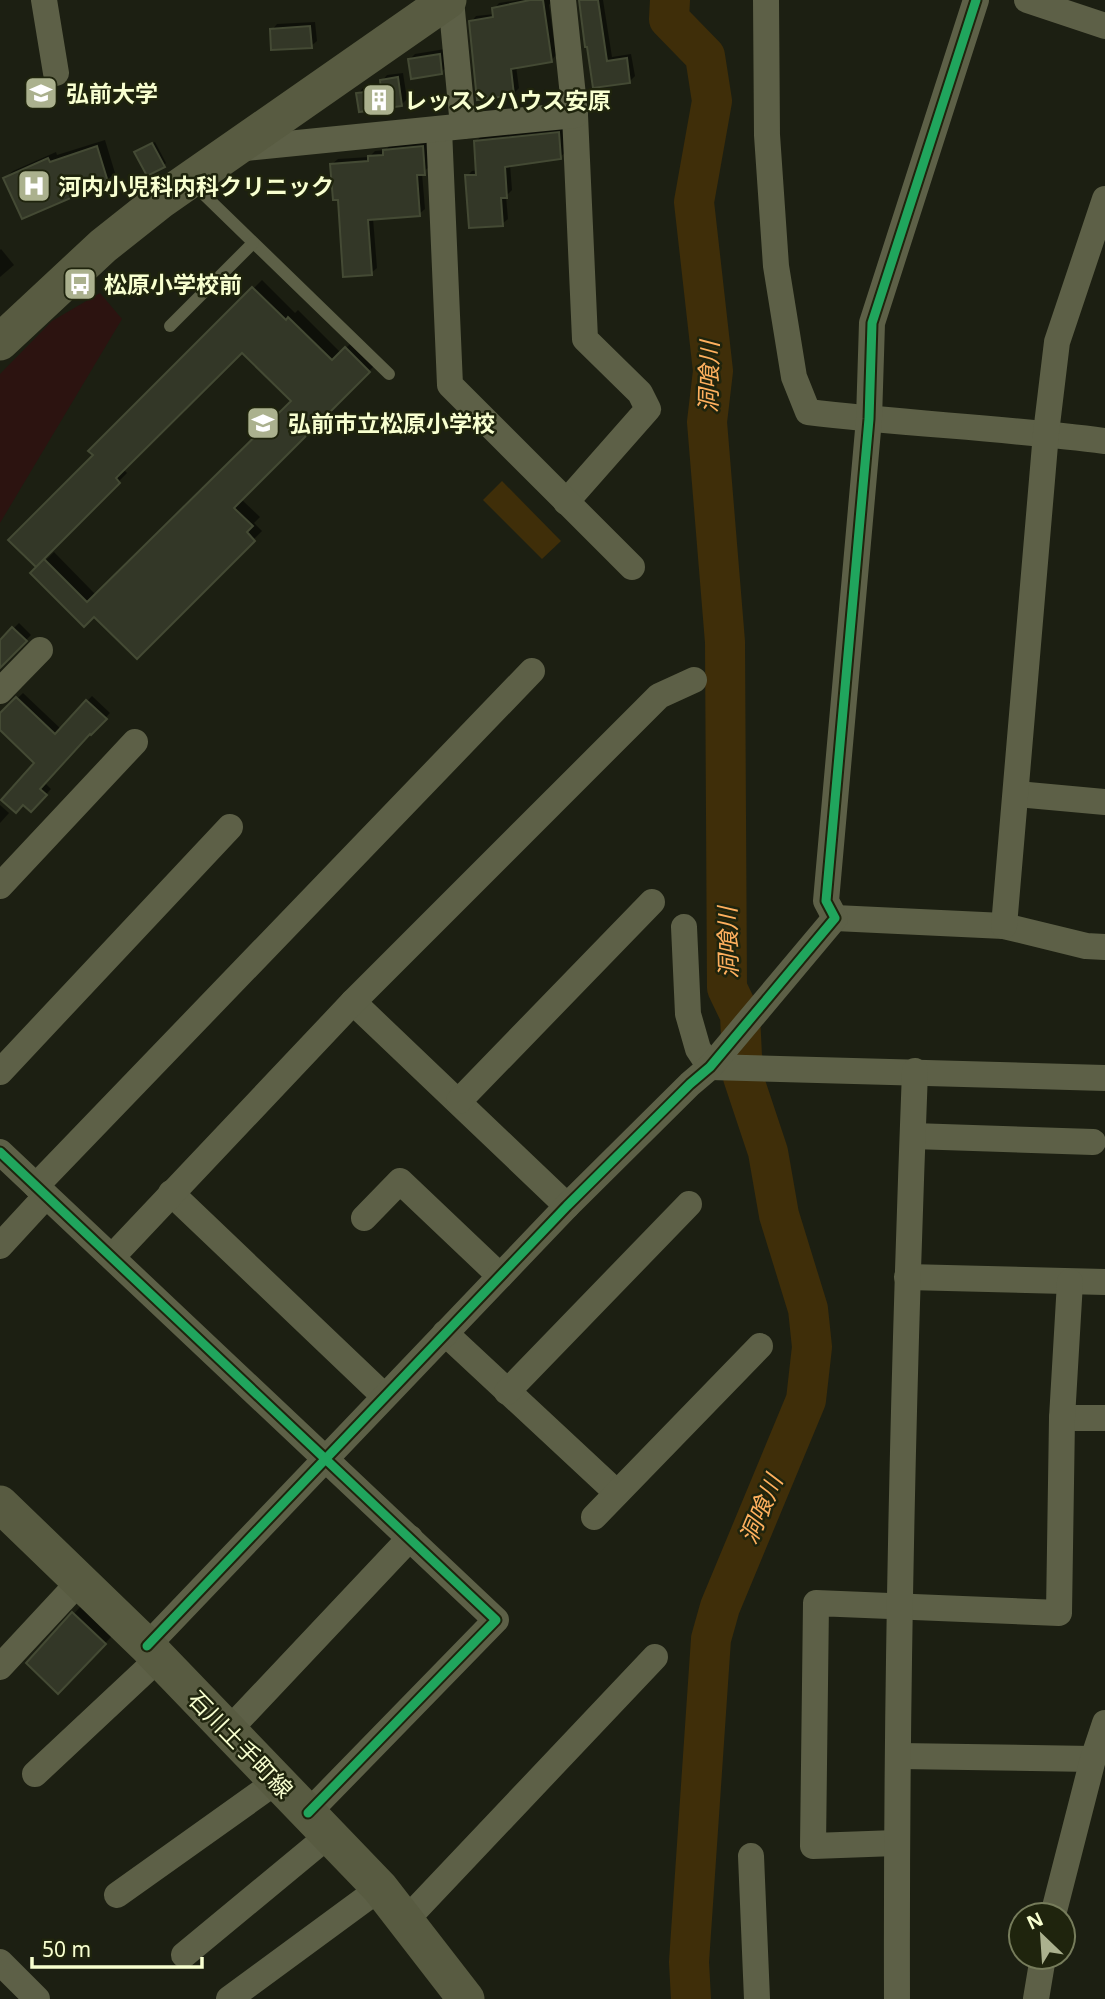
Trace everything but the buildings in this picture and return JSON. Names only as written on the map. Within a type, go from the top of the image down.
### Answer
[{"type":"main road","points":[[0,342],[103,246],[189,180],[449,0]]},
{"type":"main road","name":"石川土手町線","points":[[0,1504],[153,1652],[380,1888],[467,1999]]},
{"type":"street","points":[[44,0],[57,73]]},
{"type":"street","points":[[449,0],[450,385],[632,568]]},
{"type":"street","points":[[563,0],[575,115],[585,340],[640,393],[648,409],[566,502]]},
{"type":"street","points":[[766,0],[767,135],[775,253],[794,377],[808,412],[1046,433],[1105,441]]},
{"type":"street","points":[[835,918],[826,901],[869,419],[872,323],[976,0]]},
{"type":"street","points":[[1027,0],[1105,26]]},
{"type":"street","points":[[233,149],[575,115]]},
{"type":"street","points":[[1004,926],[1046,433],[1057,342],[1105,199]]},
{"type":"street","points":[[0,691],[40,650]]},
{"type":"street","points":[[0,1246],[41,1191],[532,671]]},
{"type":"street","points":[[112,1257],[353,1002],[659,696],[694,680]]},
{"type":"street","points":[[0,886],[135,743]]},
{"type":"street","points":[[1017,794],[1105,802]]},
{"type":"street","points":[[0,1072],[230,827]]},
{"type":"street","points":[[460,1101],[652,902]]},
{"type":"street","points":[[835,918],[1004,926],[1086,946],[1105,947]]},
{"type":"street","points":[[35,1774],[153,1652],[384,1396],[567,1206],[710,1067],[835,918]]},
{"type":"street","points":[[684,928],[688,1014],[698,1049],[710,1067]]},
{"type":"street","points":[[353,1002],[460,1101],[567,1206]]},
{"type":"street","points":[[710,1067],[1105,1078]]},
{"type":"street","points":[[897,1999],[896,1843],[900,1606],[907,1276],[915,1071]]},
{"type":"street","points":[[913,1136],[1093,1142]]},
{"type":"street","points":[[0,1152],[496,1620],[318,1824],[184,1955]]},
{"type":"street","points":[[364,1218],[400,1181],[500,1276]]},
{"type":"street","points":[[171,1193],[384,1396]]},
{"type":"street","points":[[507,1392],[690,1204]]},
{"type":"street","points":[[907,1276],[1105,1282]]},
{"type":"street","points":[[896,1843],[813,1846],[816,1603],[1059,1613],[1062,1418],[1070,1282]]},
{"type":"street","points":[[445,1333],[617,1493]]},
{"type":"street","points":[[594,1517],[760,1346]]},
{"type":"street","points":[[1062,1418],[1105,1418]]},
{"type":"street","points":[[228,1731],[410,1538]]},
{"type":"street","points":[[0,1667],[80,1581]]},
{"type":"street","points":[[406,1920],[655,1657]]},
{"type":"street","points":[[1057,1901],[1093,1759],[1105,1723]]},
{"type":"street","points":[[899,1756],[1093,1759]]},
{"type":"street","points":[[117,1895],[277,1781]]},
{"type":"street","points":[[751,1856],[757,1999]]},
{"type":"street","points":[[229,1999],[380,1888]]},
{"type":"street","points":[[0,1962],[37,1999]]},
{"type":"street","points":[[1036,1999],[1041,1971]]},
{"type":"lane","points":[[189,180],[389,374]]},
{"type":"lane","points":[[170,326],[253,243]]},
{"type":"shaded area","points":[[100,293],[122,319],[0,523],[0,374],[52,321]]},
{"type":"shaded area","points":[[502,481],[561,541],[542,559],[483,500]]},
{"type":"waterway","name":"洞喰川","points":[[670,0],[669,19],[705,56],[712,101],[694,202],[713,371],[707,422],[725,642],[727,988],[740,1015],[743,1077],[768,1152],[779,1215],[808,1309],[812,1347],[806,1400],[720,1607],[711,1639],[689,1962],[691,1999]]},
{"type":"cycle path","points":[[147,1646],[567,1206],[710,1067],[835,918],[826,901],[869,419],[872,323],[976,0]]},
{"type":"cycle path","points":[[0,1152],[496,1620],[308,1813]]},
{"type":"place","name":"弘前大学","points":[[41,93]]},
{"type":"place","name":"レッスンハウス安原","points":[[379,100]]},
{"type":"place","name":"河内小児科内科クリニック","points":[[34,186]]},
{"type":"place","name":"松原小学校前","points":[[80,284]]},
{"type":"place","name":"弘前市立松原小学校","points":[[263,423]]}]
